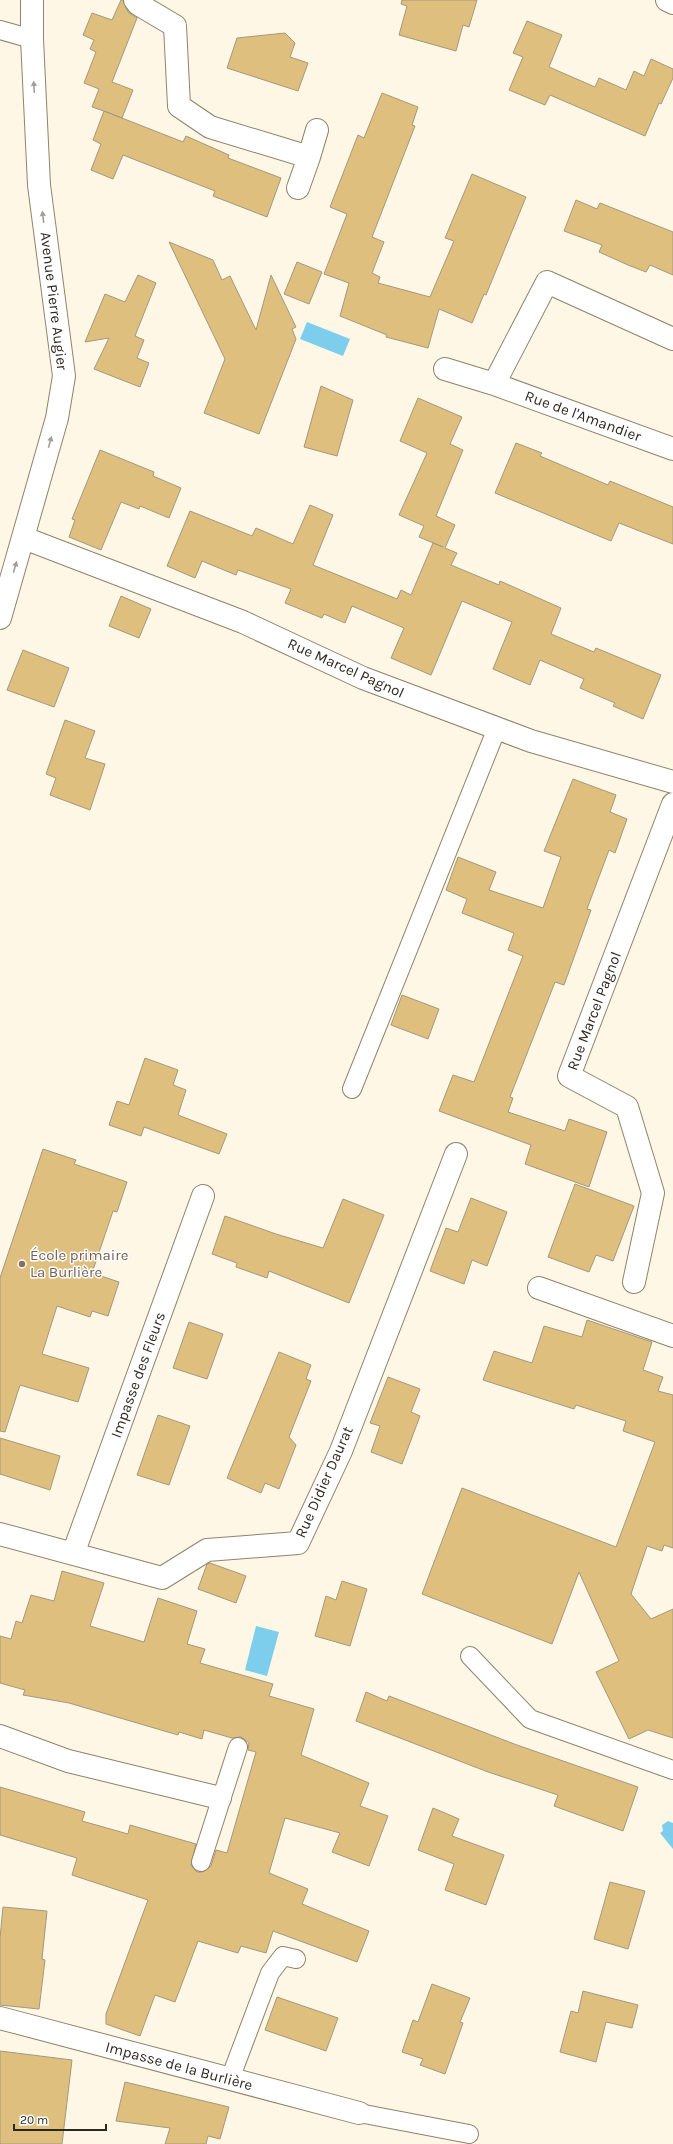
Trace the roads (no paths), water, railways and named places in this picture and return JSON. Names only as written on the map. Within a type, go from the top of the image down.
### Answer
[{"type":"street","name":"Avenue Pierre Augier","points":[[2,603],[24,538],[57,418],[64,376],[39,185],[32,39],[32,0]]},
{"type":"street","points":[[135,0],[138,4],[176,26],[179,106],[210,127],[309,157]]},
{"type":"street","points":[[667,0],[673,3]]},
{"type":"street","points":[[298,188],[317,130]]},
{"type":"street","points":[[494,384],[547,282],[673,339]]},
{"type":"street","name":"Rue de l'Amandier","points":[[445,369],[494,384],[672,446]]},
{"type":"street","name":"Rue Marcel Pagnol","points":[[24,538],[243,622],[363,678],[531,741],[673,782]]},
{"type":"street","name":"Rue Marcel Pagnol","points":[[634,1282],[653,1193],[627,1107],[568,1076],[673,804]]},
{"type":"street","name":"Rue Didier Daurat","points":[[0,1534],[162,1578],[207,1550],[298,1543],[341,1451],[456,1154]]},
{"type":"street","name":"Impasse des Fleurs","points":[[73,1554],[202,1196]]},
{"type":"street","points":[[539,1288],[673,1336]]},
{"type":"street","points":[[0,1736],[68,1760],[220,1798]]},
{"type":"street","name":"Impasse de la Burlière","points":[[0,2018],[359,2113]]},
{"type":"lane","points":[[0,30],[32,39]]},
{"type":"lane","points":[[352,1089],[497,728]]},
{"type":"lane","points":[[470,1656],[530,1719],[673,1770]]},
{"type":"lane","points":[[202,1862],[220,1798],[238,1747]]},
{"type":"lane","points":[[230,2079],[270,1972],[283,1956],[296,1959]]},
{"type":"lane","points":[[359,2113],[470,2134]]},
{"type":"water","points":[[307,322],[350,339],[343,356],[300,339]]},
{"type":"water","points":[[256,1626],[279,1632],[267,1676],[245,1670]]},
{"type":"water","points":[[668,1821],[673,1823],[673,1849],[660,1833],[663,1831],[662,1825]]},
{"type":"place","name":"École primaire La Burlière","points":[[22,1264]]}]
